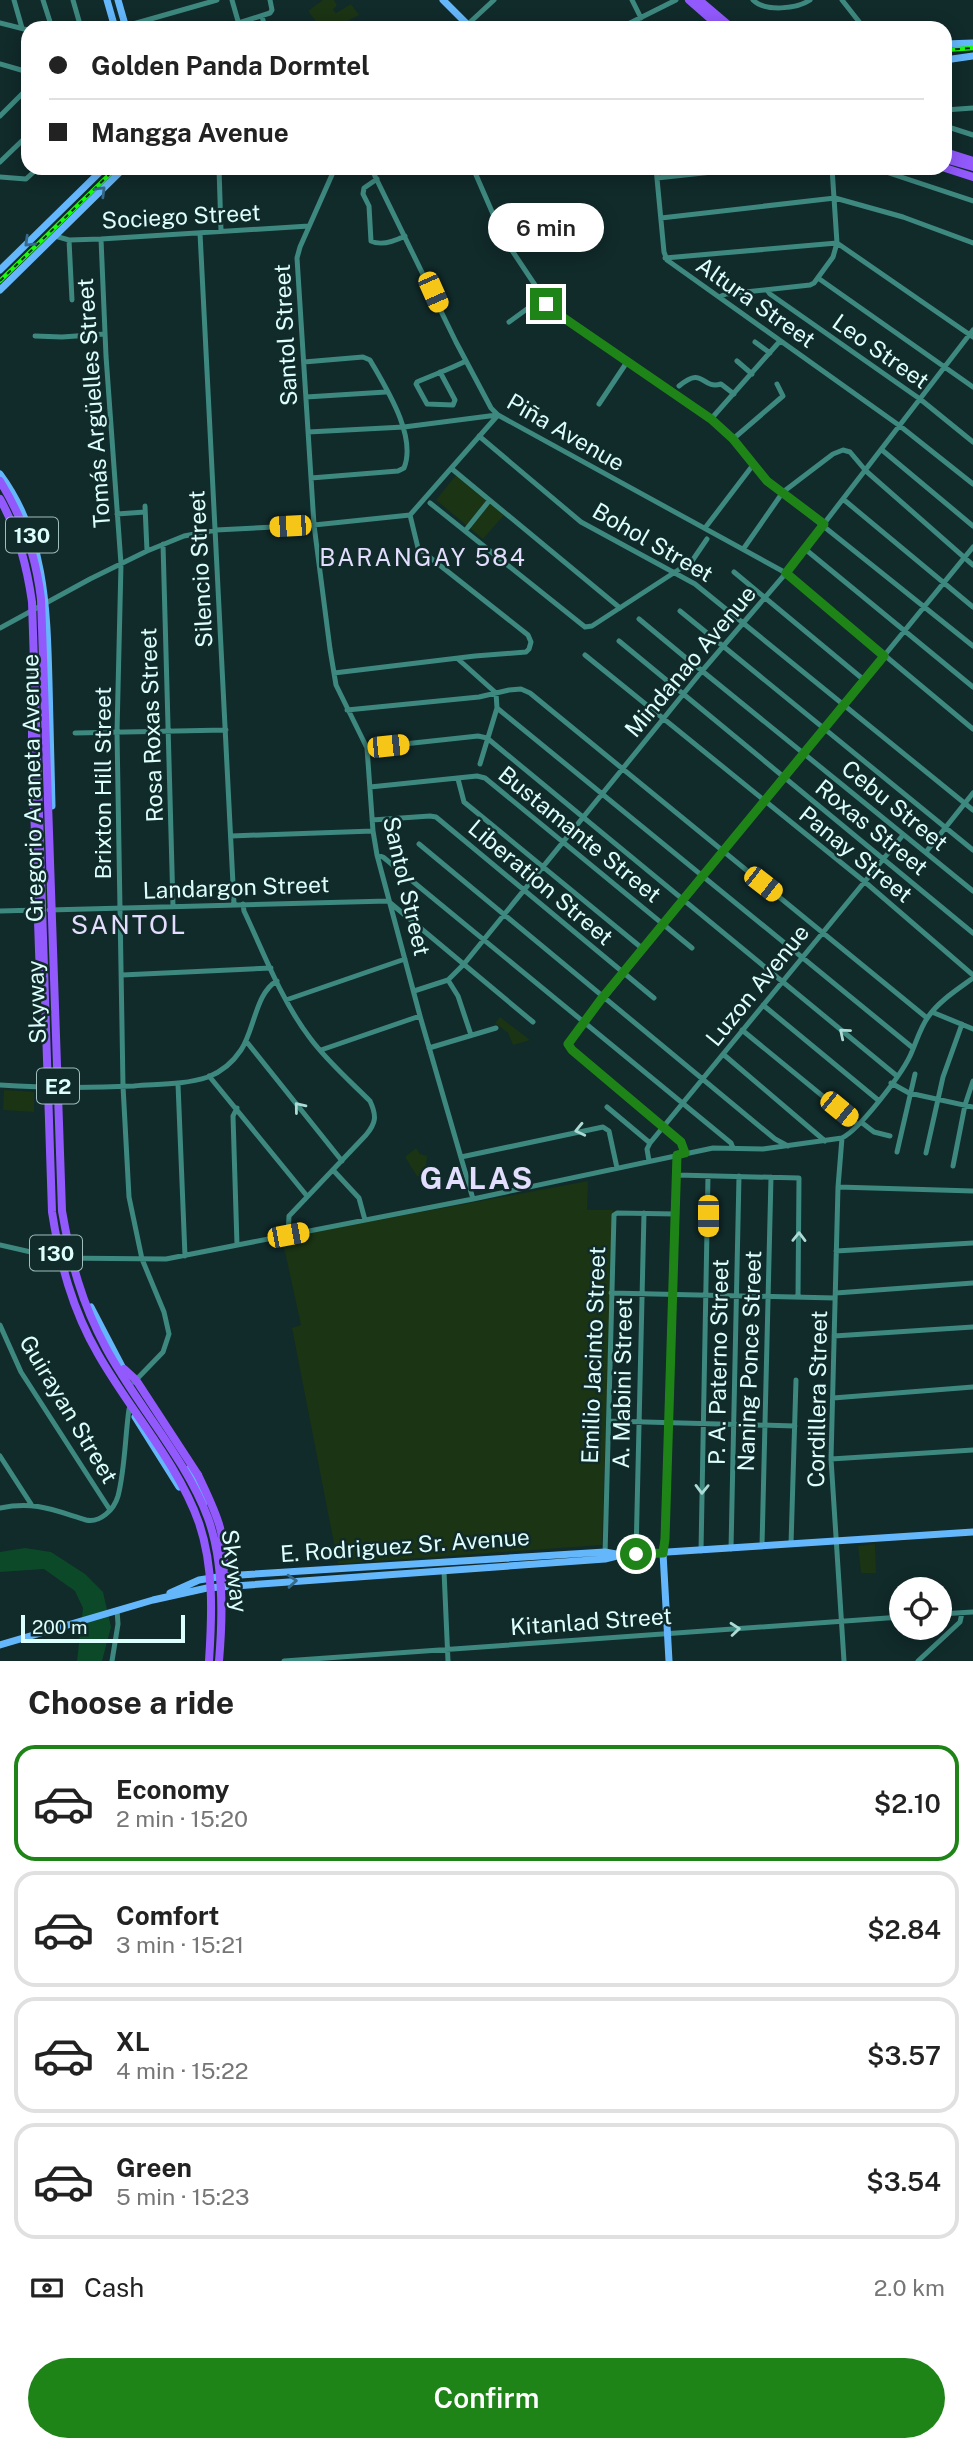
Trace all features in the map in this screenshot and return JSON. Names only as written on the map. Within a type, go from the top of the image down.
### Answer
[{"type":"highway","points":[[689,0],[713,21]]},
{"type":"highway","points":[[699,0],[724,21]]},
{"type":"highway","points":[[952,154],[973,162]]},
{"type":"highway","points":[[952,161],[973,167]]},
{"type":"highway","points":[[952,169],[973,176]]},
{"type":"highway","name":"Skyway","points":[[0,481],[14,504],[30,543],[38,571],[41,599],[62,1211],[70,1260],[89,1314],[107,1349],[203,1507],[217,1555],[222,1622],[221,1661]]},
{"type":"highway","name":"Skyway","points":[[0,499],[20,547],[33,602],[52,1212],[59,1259],[80,1320],[98,1354],[179,1482],[198,1522],[208,1558],[212,1622],[207,1661]]},
{"type":"highway","points":[[33,686],[37,951],[48,1059]]},
{"type":"highway","points":[[35,860],[37,821]]},
{"type":"highway","points":[[124,1370],[198,1475],[217,1515],[226,1553],[220,1595]]},
{"type":"main road","points":[[107,0],[114,21]]},
{"type":"main road","points":[[118,0],[124,21]]},
{"type":"main road","points":[[443,0],[464,21]]},
{"type":"main road","points":[[952,44],[973,43]]},
{"type":"main road","points":[[952,59],[973,56]]},
{"type":"main road","points":[[2,266],[97,175]]},
{"type":"main road","points":[[0,290],[117,175]]},
{"type":"main road","name":"Gregorio Araneta Avenue","points":[[0,474],[18,502],[34,541],[42,570],[46,603],[64,1212],[72,1258],[93,1312],[124,1370]]},
{"type":"main road","name":"Gregorio Araneta Avenue","points":[[0,507],[26,575],[29,612],[50,1213],[57,1258],[79,1321],[96,1356],[187,1503],[201,1539],[209,1622],[207,1661]]},
{"type":"main road","points":[[136,1384],[201,1493],[215,1531],[224,1576],[225,1623],[221,1661]]},
{"type":"main road","name":"E. Rodriguez Sr. Avenue","points":[[0,1646],[78,1622],[115,1614],[206,1578],[731,1549],[973,1532]]},
{"type":"main road","points":[[663,1553],[669,1661]]},
{"type":"main road","name":"E. Rodriguez Sr. Avenue","points":[[153,1600],[224,1586],[444,1571],[605,1556]]},
{"type":"street","points":[[14,0],[22,21]]},
{"type":"street","points":[[43,0],[50,21]]},
{"type":"street","points":[[73,0],[79,21]]},
{"type":"street","points":[[146,21],[217,0]]},
{"type":"street","points":[[232,0],[238,21]]},
{"type":"street","points":[[251,21],[272,11],[270,0]]},
{"type":"street","points":[[474,21],[494,0]]},
{"type":"street","points":[[632,0],[641,18]]},
{"type":"street","points":[[634,21],[676,0]]},
{"type":"street","points":[[752,0],[763,7],[801,6],[810,0]]},
{"type":"street","points":[[796,0],[801,6]]},
{"type":"street","points":[[842,0],[858,21]]},
{"type":"street","points":[[262,16],[263,21]]},
{"type":"street","points":[[0,23],[21,28]]},
{"type":"street","points":[[0,64],[21,70]]},
{"type":"street","points":[[0,117],[21,95]]},
{"type":"street","points":[[952,110],[973,108]]},
{"type":"street","points":[[952,128],[973,135]]},
{"type":"street","points":[[0,162],[21,142]]},
{"type":"street","points":[[0,177],[26,179],[30,175]]},
{"type":"street","points":[[219,175],[221,231]]},
{"type":"street","name":"Santol Street","points":[[332,175],[297,258],[314,525],[334,673],[336,685],[367,748],[377,855],[473,1199]]},
{"type":"street","name":"Piña Avenue","points":[[375,175],[466,361],[491,408],[498,415],[786,573],[973,729]]},
{"type":"street","points":[[475,175],[503,237],[542,298],[558,314],[711,419],[733,439],[767,481],[973,646]]},
{"type":"street","name":"Altura Street","points":[[657,175],[665,258],[900,426],[973,484]]},
{"type":"street","points":[[657,178],[685,175]]},
{"type":"street","points":[[719,297],[810,285],[818,278],[833,257],[837,243],[833,175]]},
{"type":"street","points":[[895,175],[973,201]]},
{"type":"street","points":[[377,179],[364,188],[363,194],[369,206],[371,241],[391,242],[405,236]]},
{"type":"street","points":[[661,218],[835,198],[903,217],[973,243]]},
{"type":"street","name":"Sociego Street","points":[[55,236],[69,240],[101,239],[309,226]]},
{"type":"street","name":"Silencio Street","points":[[200,233],[234,904]]},
{"type":"street","name":"Tomás Argüelles Street","points":[[101,239],[121,564]]},
{"type":"street","points":[[69,240],[72,300]]},
{"type":"street","points":[[665,258],[837,243],[972,334]]},
{"type":"street","points":[[818,278],[973,387]]},
{"type":"street","name":"Leo Street","points":[[768,290],[769,294],[920,399],[973,442]]},
{"type":"street","points":[[509,322],[542,298]]},
{"type":"street","points":[[35,336],[105,334]]},
{"type":"street","name":"Mindanao Avenue","points":[[414,991],[448,980],[464,964],[702,671],[786,573],[972,334]]},
{"type":"street","points":[[711,419],[780,341]]},
{"type":"street","points":[[755,342],[770,353]]},
{"type":"street","points":[[304,362],[366,358],[372,363],[404,427],[407,461],[402,470],[311,478]]},
{"type":"street","points":[[440,372],[455,400],[453,404],[428,404],[416,382],[466,361]]},
{"type":"street","points":[[737,361],[752,374]]},
{"type":"street","points":[[599,404],[627,362]]},
{"type":"street","points":[[679,386],[695,376],[713,385],[721,384],[734,394]]},
{"type":"street","points":[[733,439],[783,396],[776,384]]},
{"type":"street","points":[[306,397],[386,392]]},
{"type":"street","points":[[308,432],[404,427],[498,415]]},
{"type":"street","points":[[0,628],[147,551],[189,535],[216,530],[314,525],[410,515],[498,415]]},
{"type":"street","name":"Bohol Street","points":[[479,436],[581,522],[695,584],[973,810]]},
{"type":"street","points":[[744,548],[783,492],[838,450],[850,452],[866,471],[973,565]]},
{"type":"street","points":[[882,450],[973,526]]},
{"type":"street","points":[[705,528],[753,465]]},
{"type":"street","points":[[452,469],[620,608]]},
{"type":"street","points":[[844,499],[973,607]]},
{"type":"street","points":[[464,531],[489,501]]},
{"type":"street","points":[[430,503],[583,626],[592,626],[695,558],[707,539]]},
{"type":"street","points":[[117,514],[145,509],[147,551]]},
{"type":"street","points":[[334,673],[526,653],[531,646],[528,635],[418,548],[410,515]]},
{"type":"street","name":"Rosa Roxas Street","points":[[163,544],[173,906]]},
{"type":"street","points":[[685,1153],[681,1142],[568,1044],[583,1021],[973,547]]},
{"type":"street","points":[[805,549],[973,687]]},
{"type":"street","name":"Brixton Hill Street","points":[[121,564],[117,732],[123,1086]]},
{"type":"street","points":[[734,572],[864,680]]},
{"type":"street","points":[[680,611],[973,850]]},
{"type":"street","name":"Cebu Street","points":[[639,619],[973,891]]},
{"type":"street","name":"Roxas Street","points":[[619,641],[973,933]]},
{"type":"street","name":"Panay Street","points":[[585,655],[865,882],[973,976]]},
{"type":"street","points":[[458,659],[496,693],[497,708],[480,764]]},
{"type":"street","points":[[347,710],[515,690],[530,693],[927,1018]]},
{"type":"street","points":[[497,708],[914,1048]]},
{"type":"street","points":[[75,733],[226,730]]},
{"type":"street","points":[[367,748],[478,736],[487,738],[897,1076]]},
{"type":"street","name":"Bustamante Street","points":[[458,779],[477,776],[485,778],[692,948]]},
{"type":"street","points":[[370,787],[458,779],[464,803],[643,949]]},
{"type":"street","points":[[926,852],[973,793]]},
{"type":"street","name":"Liberation Street","points":[[372,820],[430,816],[438,820],[654,998]]},
{"type":"street","points":[[230,836],[373,831]]},
{"type":"street","name":"Luzon Avenue","points":[[650,1143],[903,835]]},
{"type":"street","points":[[419,844],[602,998],[704,1078],[775,1139],[788,1146]]},
{"type":"street","points":[[377,855],[383,857],[731,1143],[733,1149]]},
{"type":"street","points":[[388,901],[533,1022]]},
{"type":"street","name":"Landargon Street","points":[[0,911],[388,901]]},
{"type":"street","points":[[243,904],[286,1000],[306,1033],[370,1101],[375,1111],[373,1126],[289,1216],[288,1235]]},
{"type":"street","points":[[286,1000],[405,959]]},
{"type":"street","points":[[122,975],[271,968]]},
{"type":"street","points":[[0,1245],[57,1258],[166,1259],[473,1199],[685,1153],[713,1148],[788,1146],[842,1138],[850,1134],[897,1076],[914,1048],[927,1018],[973,976]]},
{"type":"street","points":[[448,980],[458,996],[471,1035]]},
{"type":"street","points":[[0,1085],[60,1087],[178,1084],[209,1076],[224,1068],[240,1051],[265,990],[278,981]]},
{"type":"street","points":[[763,1004],[878,1100]]},
{"type":"street","points":[[932,1012],[973,1029]]},
{"type":"street","points":[[321,1050],[420,1016]]},
{"type":"street","points":[[926,1153],[943,1077],[962,1024]]},
{"type":"street","points":[[429,1048],[496,1028]]},
{"type":"street","points":[[742,1030],[859,1123],[874,1132],[890,1136]]},
{"type":"street","points":[[246,1041],[342,1161]]},
{"type":"street","points":[[723,1054],[825,1140]]},
{"type":"street","points":[[897,1152],[915,1074]]},
{"type":"street","points":[[209,1076],[307,1196]]},
{"type":"street","points":[[953,1166],[965,1105],[973,1081]]},
{"type":"street","points":[[891,1083],[911,1093],[973,1107]]},
{"type":"street","points":[[178,1084],[185,1255]]},
{"type":"street","points":[[123,1086],[128,1197],[142,1259],[164,1312],[169,1334],[163,1352],[136,1384]]},
{"type":"street","points":[[607,1107],[650,1143],[647,1149],[649,1161]]},
{"type":"street","points":[[237,1108],[233,1116],[237,1245]]},
{"type":"street","points":[[461,1157],[603,1127],[609,1132],[617,1168]]},
{"type":"street","name":"Cordillera Street","points":[[842,1138],[838,1187],[831,1459],[844,1661]]},
{"type":"street","points":[[663,1553],[677,1155]]},
{"type":"street","points":[[332,1170],[359,1198],[365,1220]]},
{"type":"street","points":[[677,1175],[799,1178],[798,1297]]},
{"type":"street","points":[[701,1550],[708,1176]]},
{"type":"street","name":"P. A. Paterno Street","points":[[731,1549],[739,1176]]},
{"type":"street","name":"Naning Ponce Street","points":[[762,1546],[771,1177]]},
{"type":"street","points":[[838,1187],[973,1191]]},
{"type":"street","name":"A. Mabini Street","points":[[636,1554],[643,1213]]},
{"type":"street","name":"Emilio Jacinto Street","points":[[605,1556],[614,1215],[676,1214]]},
{"type":"street","points":[[836,1251],[973,1243]]},
{"type":"street","points":[[611,1293],[836,1296],[973,1283]]},
{"type":"street","name":"Guirayan Street","points":[[0,1325],[21,1372],[110,1510]]},
{"type":"street","points":[[834,1336],[973,1326]]},
{"type":"street","points":[[791,1544],[796,1380]]},
{"type":"street","points":[[833,1398],[973,1387]]},
{"type":"street","points":[[0,1508],[31,1504],[94,1521],[110,1510],[118,1497],[129,1409]]},
{"type":"street","points":[[608,1421],[795,1426]]},
{"type":"street","points":[[831,1459],[973,1450]]},
{"type":"street","points":[[0,1456],[31,1504]]},
{"type":"street","points":[[444,1571],[448,1661]]},
{"type":"street","points":[[952,1613],[973,1612]]},
{"type":"street","points":[[918,1661],[960,1622],[962,1613]]},
{"type":"street","points":[[112,1661],[115,1614]]},
{"type":"street","name":"Kitanlad Street","points":[[284,1661],[889,1618]]},
{"type":"shaded area","points":[[323,0],[334,0],[337,5],[333,10],[336,13],[351,4],[359,15],[347,21],[316,21],[308,11]]},
{"type":"shaded area","points":[[456,475],[504,515],[483,539],[436,500]]},
{"type":"shaded area","points":[[500,1017],[530,1040],[513,1045],[508,1033],[495,1023]]},
{"type":"shaded area","points":[[4,1090],[34,1092],[34,1112],[3,1110]]},
{"type":"shaded area","points":[[416,1148],[420,1154],[427,1156],[425,1177],[417,1176],[405,1157]]},
{"type":"shaded area","points":[[588,1181],[587,1210],[613,1210],[602,1545],[338,1564],[292,1328],[301,1325],[282,1238]]},
{"type":"shaded area","points":[[875,1544],[876,1573],[861,1573],[858,1546]]},
{"type":"shaded area","points":[[25,1548],[51,1552],[85,1574],[103,1592],[111,1627],[102,1661],[77,1661],[83,1608],[75,1591],[44,1569],[0,1572],[0,1552]]},
{"type":"railway","points":[[952,50],[973,48]]},
{"type":"railway","points":[[0,281],[109,175]]},
{"type":"district","name":"BARANGAY 584","points":[[423,557]]},
{"type":"district","name":"SANTOL","points":[[129,924]]},
{"type":"district","name":"GALAS","points":[[477,1178]]},
{"type":"route","points":[[546,304],[654,382],[711,419],[733,439],[767,481],[824,524],[786,573],[884,656],[583,1021],[568,1044],[569,1048],[681,1142],[685,1153],[677,1155],[665,1539],[663,1553],[636,1554]]}]
